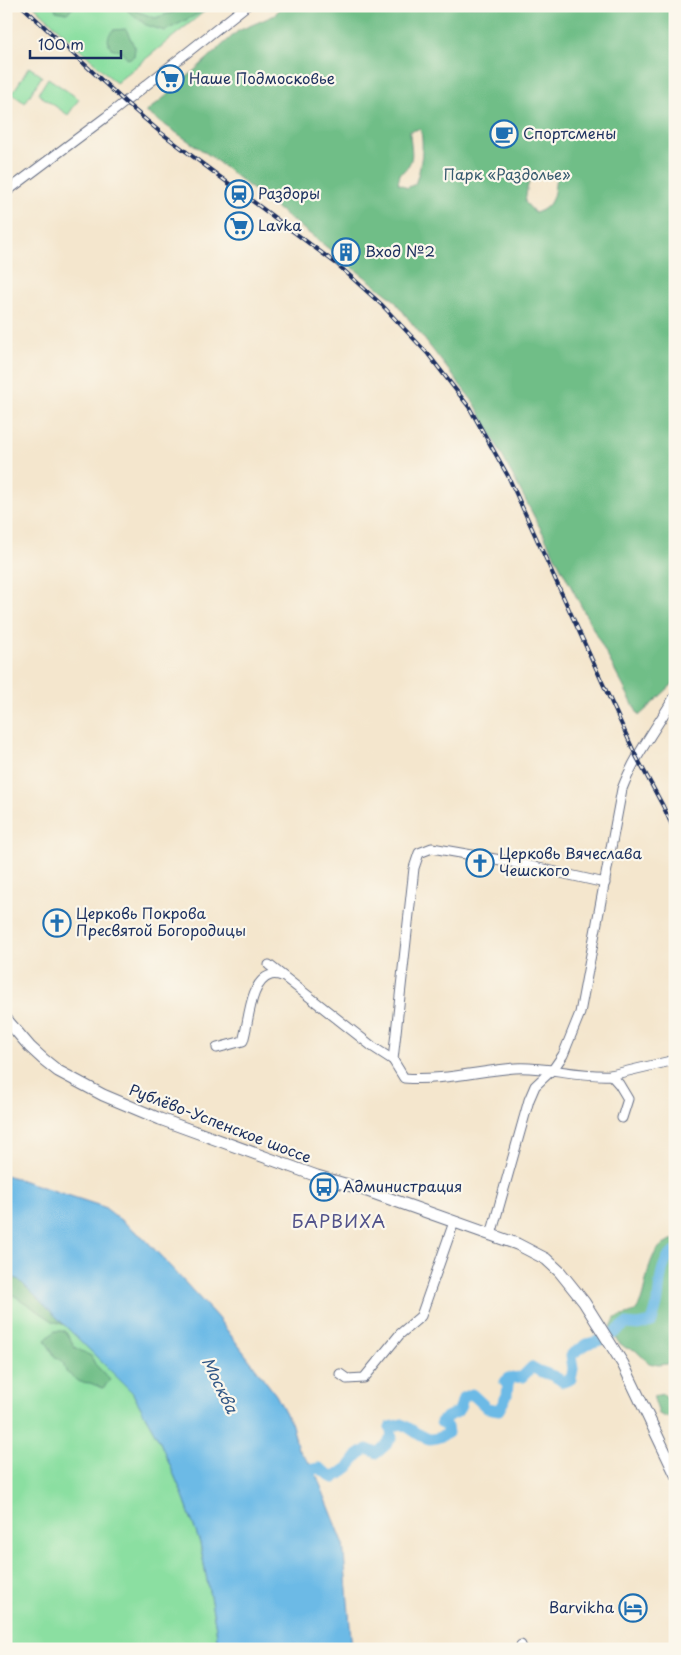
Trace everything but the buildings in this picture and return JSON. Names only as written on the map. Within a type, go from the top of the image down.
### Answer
[{"type":"main road","name":"Рублёво-Успенское шоссе","points":[[6,1019],[30,1047],[58,1071],[103,1095],[160,1119],[317,1176],[362,1189],[517,1244],[546,1259],[560,1272],[584,1302],[623,1364],[675,1473]]},
{"type":"street","points":[[6,192],[106,117],[246,6]]},
{"type":"street","points":[[491,1235],[529,1100],[536,1086],[554,1068],[563,1055],[580,1013],[622,789],[636,756],[675,696]]},
{"type":"street","points":[[393,1060],[414,868],[419,853],[432,848],[512,862],[605,883]]},
{"type":"street","points":[[269,965],[373,1047],[393,1060],[404,1078],[422,1079],[516,1068],[593,1076],[675,1060]]},
{"type":"street","points":[[217,1048],[243,1041],[247,1030],[250,1003],[262,980],[272,974],[283,976]]},
{"type":"street","points":[[611,1074],[628,1099],[622,1118]]},
{"type":"street","points":[[340,1374],[347,1378],[364,1378],[400,1334],[421,1316],[454,1222]]},
{"type":"green space","points":[[34,6],[211,6],[116,83]]},
{"type":"green space","points":[[54,6],[75,6],[67,13],[56,11]]},
{"type":"green space","points":[[130,6],[136,11],[155,18],[192,6],[213,6],[165,31],[146,25],[127,10]]},
{"type":"green space","name":"Парк «Раздолье»","points":[[281,6],[675,6],[675,682],[639,716],[475,404],[393,299],[209,155],[146,112],[238,31],[275,15]],"holes":[[[420,129],[422,156],[419,171],[415,184],[407,188],[398,183],[400,174],[406,169],[411,160],[410,131]],[[532,172],[556,174],[554,193],[550,203],[535,213],[525,202]]]},
{"type":"green space","points":[[126,29],[135,48],[134,56],[128,59],[121,51],[111,48],[108,41],[113,30]]},
{"type":"green space","points":[[29,67],[42,76],[25,103],[12,94]]},
{"type":"green space","points":[[48,78],[79,99],[68,115],[38,94]]},
{"type":"green space","points":[[675,1239],[675,1360],[667,1364],[658,1365],[649,1363],[635,1350],[626,1348],[618,1342],[611,1327],[615,1318],[634,1312],[643,1295],[651,1261],[656,1251],[664,1244]]},
{"type":"green space","points":[[6,1276],[18,1279],[65,1325],[53,1321],[6,1290]]},
{"type":"green space","points":[[6,1290],[53,1321],[65,1325],[132,1392],[160,1442],[200,1543],[216,1628],[218,1649],[6,1649]]},
{"type":"green space","points":[[55,1331],[65,1331],[74,1347],[91,1356],[95,1364],[110,1380],[103,1388],[90,1383],[80,1382],[66,1372],[63,1362],[55,1357],[45,1340]]},
{"type":"green space","points":[[663,1394],[669,1401],[675,1398],[675,1413],[668,1418],[659,1414],[653,1396]]},
{"type":"water","name":"Москва","points":[[6,1175],[104,1207],[144,1238],[217,1317],[276,1395],[292,1425],[298,1449],[314,1469],[343,1542],[352,1649],[218,1649],[216,1628],[200,1543],[160,1442],[132,1392],[18,1279],[6,1276]]},
{"type":"waterway","points":[[611,1335],[626,1324],[638,1325],[652,1322],[658,1302],[660,1280],[664,1266],[666,1260],[675,1252]]},
{"type":"waterway","points":[[300,1472],[319,1468],[334,1478],[349,1467],[358,1455],[367,1449],[377,1453],[386,1445],[392,1437],[390,1427],[402,1424],[424,1438],[434,1439],[440,1437],[448,1433],[447,1427],[441,1422],[458,1411],[464,1397],[472,1394],[487,1408],[499,1410],[507,1395],[508,1385],[505,1382],[508,1378],[522,1377],[532,1367],[563,1382],[571,1379],[573,1369],[571,1355],[587,1344],[601,1340]]},
{"type":"railway","points":[[22,6],[160,132],[338,265],[382,305],[428,354],[469,407],[508,476],[636,756],[675,832]]},
{"type":"place","name":"Наше Подмосковье","points":[[170,79]]},
{"type":"place","name":"Спортсмены","points":[[504,134]]},
{"type":"place","name":"Раздоры","points":[[239,194]]},
{"type":"place","name":"Lavka","points":[[239,226]]},
{"type":"place","name":"Вход №2","points":[[346,252]]},
{"type":"place","name":"Церковь Вячеслава Чешского","points":[[480,863]]},
{"type":"place","name":"Церковь Покрова Пресвятой Богородицы","points":[[57,923]]},
{"type":"place","name":"Администрация","points":[[324,1187]]},
{"type":"place","name":"Barvikha","points":[[633,1608]]},
{"type":"district","name":"БАРВИХА","points":[[339,1222]]}]
